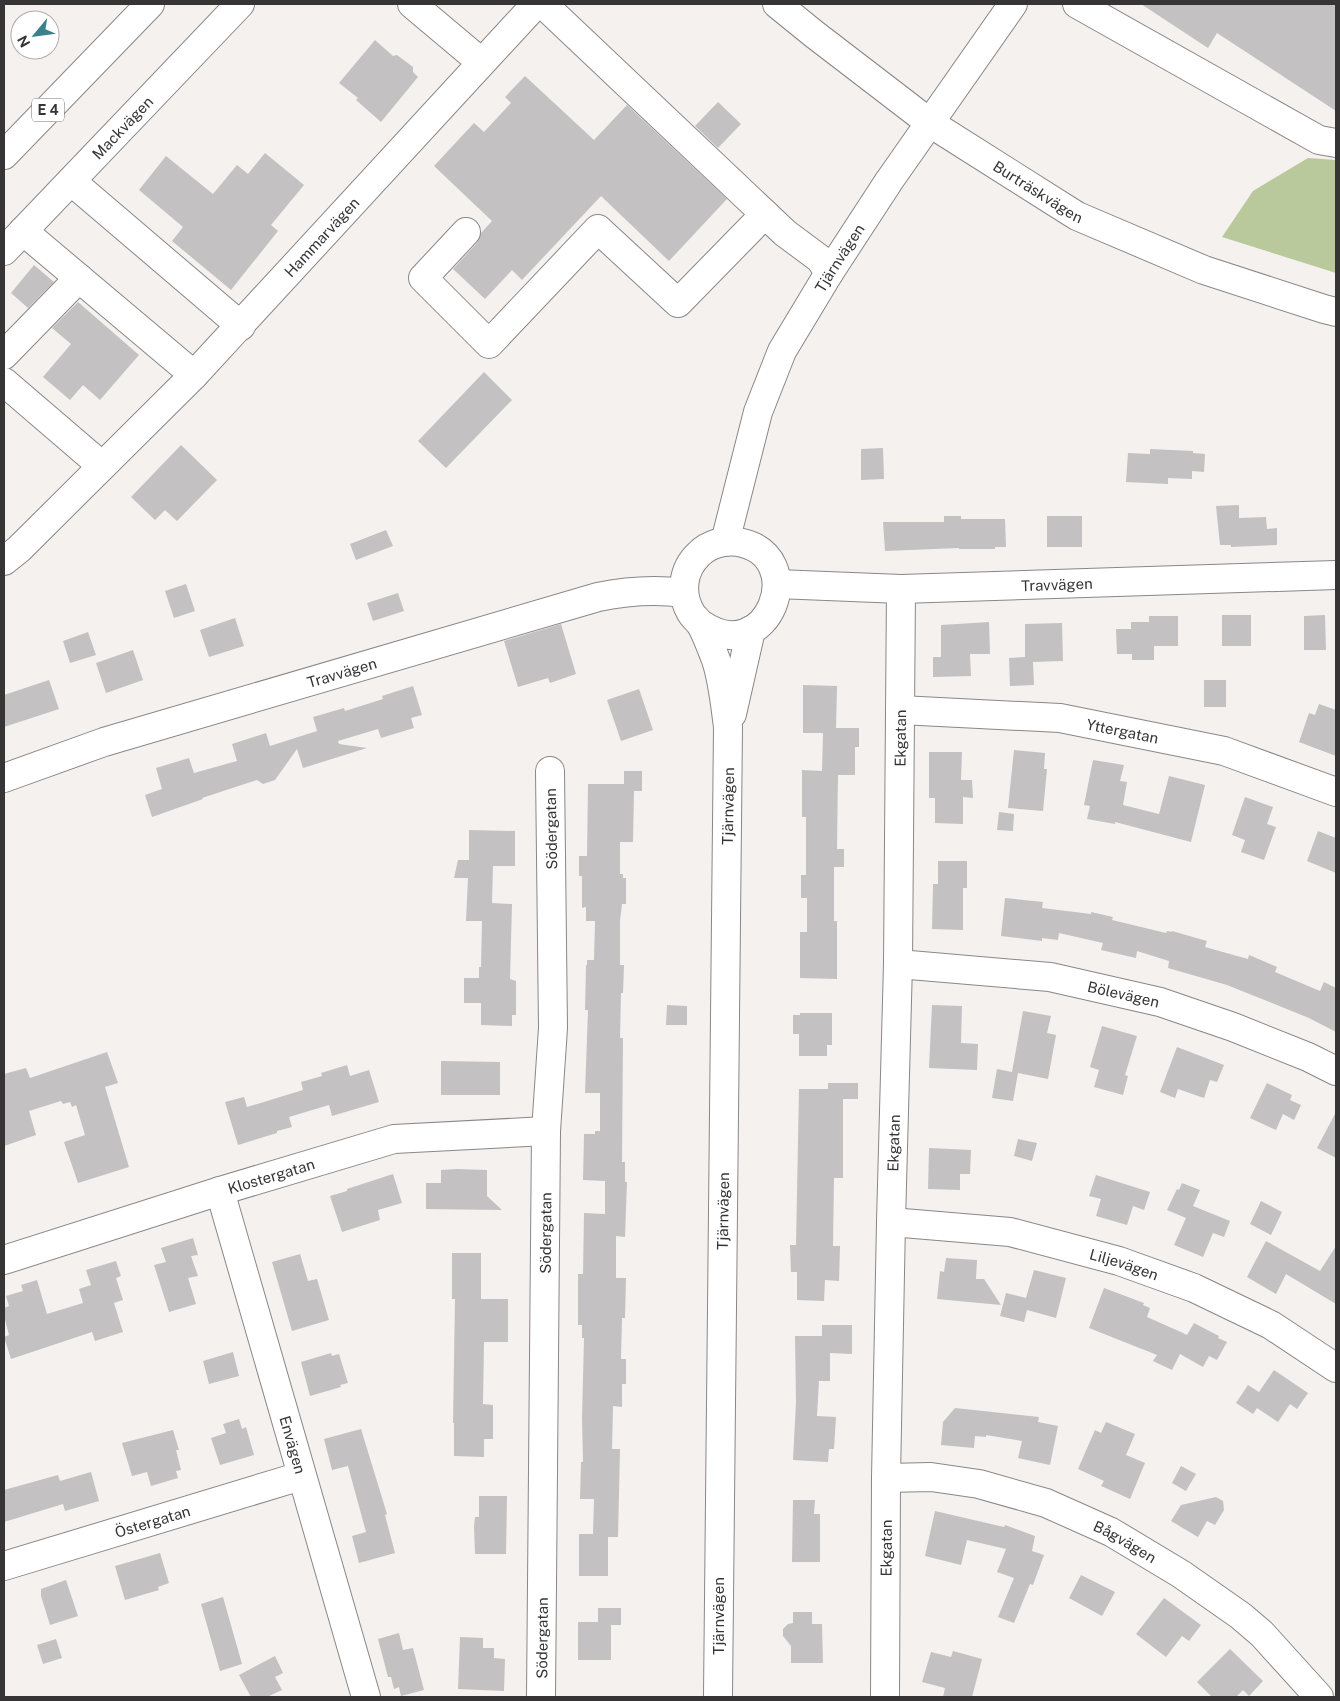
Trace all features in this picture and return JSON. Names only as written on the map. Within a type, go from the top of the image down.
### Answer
[{"type":"main road","name":"E 4","points":[[4,154],[150,4]]},
{"type":"main road","name":"Mackvägen","points":[[4,251],[240,4]]},
{"type":"main road","points":[[412,4],[481,62]]},
{"type":"main road","name":"Hammarvägen","points":[[4,561],[19,549],[194,376],[536,4]]},
{"type":"main road","points":[[543,4],[785,234],[820,259],[829,273]]},
{"type":"main road","name":"Burträskvägen","points":[[777,4],[930,124],[1078,216],[1204,270],[1324,310],[1336,312]]},
{"type":"main road","name":"Tjärnvägen","points":[[725,542],[758,412],[782,351],[829,273],[889,181],[1013,4]]},
{"type":"main road","points":[[1089,7],[1319,140],[1336,143]]},
{"type":"main road","points":[[71,181],[241,326]]},
{"type":"main road","points":[[466,232],[422,278],[489,344],[598,229],[678,303],[765,214]]},
{"type":"main road","points":[[23,231],[194,376]]},
{"type":"main road","points":[[4,355],[79,278]]},
{"type":"main road","points":[[4,382],[102,466]]},
{"type":"main road","points":[[725,542],[744,544],[758,550],[773,569],[777,584],[776,600],[769,615],[764,620],[751,630],[726,635],[701,624],[691,612],[684,593],[686,576],[692,561],[709,547],[725,542]]},
{"type":"main road","name":"Travvägen","points":[[777,584],[900,590],[1336,575]]},
{"type":"main road","name":"Travvägen","points":[[4,778],[104,742],[598,598],[624,592],[661,590],[684,593]]},
{"type":"main road","name":"Ekgatan","points":[[885,1697],[886,1478],[898,964],[900,590]]},
{"type":"main road","name":"Tjärnvägen","points":[[701,624],[716,659],[722,684],[728,727],[717,1696]]},
{"type":"main road","name":"Tjärnvägen","points":[[728,727],[751,630]]},
{"type":"main road","name":"Yttergatan","points":[[900,710],[1060,718],[1224,751],[1336,792]]},
{"type":"main road","name":"Södergatan","points":[[541,1697],[546,1131],[553,1028],[550,771]]},
{"type":"main road","name":"Bölevägen","points":[[898,964],[1050,976],[1151,1000],[1233,1027],[1308,1057],[1336,1071]]},
{"type":"main road","name":"Klostergatan","points":[[4,1260],[394,1138],[546,1131]]},
{"type":"main road","name":"Envägen","points":[[220,1191],[366,1697]]},
{"type":"main road","name":"Liljevägen","points":[[891,1222],[1010,1232],[1118,1261],[1194,1288],[1271,1325],[1336,1368]]},
{"type":"main road","name":"Östergatan","points":[[4,1566],[301,1476]]},
{"type":"main road","name":"Bågvägen","points":[[886,1478],[931,1477],[979,1484],[1046,1503],[1111,1532],[1181,1574],[1241,1616],[1262,1634],[1319,1697]]},
{"type":"green space","points":[[1308,158],[1336,160],[1336,273],[1222,237],[1253,191]]},
{"type":"building","points":[[1141,4],[1336,4],[1336,111],[1217,33],[1208,48]]},
{"type":"building","points":[[375,40],[393,56],[397,55],[413,67],[413,72],[418,77],[381,122],[356,100],[358,98],[339,83]]},
{"type":"building","points":[[525,76],[594,140],[627,105],[727,199],[669,261],[601,196],[522,280],[512,270],[485,299],[453,269],[477,243],[481,233],[492,221],[434,166],[474,123],[484,132],[511,103],[505,97]]},
{"type":"building","points":[[718,102],[741,124],[718,148],[695,126]]},
{"type":"building","points":[[265,153],[304,185],[271,225],[278,231],[231,290],[172,241],[183,227],[139,190],[166,156],[213,194],[237,165],[248,174]]},
{"type":"building","points":[[34,265],[54,282],[28,308],[11,293]]},
{"type":"building","points":[[78,302],[139,355],[100,400],[83,385],[70,400],[43,377],[71,344],[52,328]]},
{"type":"building","points":[[484,372],[512,400],[446,468],[418,441]]},
{"type":"building","points":[[181,445],[217,480],[177,521],[165,510],[155,520],[131,497]]},
{"type":"building","points":[[883,448],[884,479],[861,480],[861,449]]},
{"type":"building","points":[[1150,449],[1193,451],[1193,453],[1205,454],[1204,472],[1192,471],[1192,479],[1168,478],[1168,484],[1126,482],[1128,453],[1150,454]]},
{"type":"building","points":[[1239,505],[1239,518],[1266,517],[1267,529],[1277,528],[1277,545],[1231,547],[1231,545],[1220,545],[1216,506]]},
{"type":"building","points":[[944,516],[961,516],[961,519],[1005,519],[1006,547],[995,547],[995,549],[959,548],[885,551],[883,522],[944,522]]},
{"type":"building","points":[[1047,516],[1082,516],[1082,547],[1047,547]]},
{"type":"building","points":[[386,530],[393,546],[356,560],[350,544]]},
{"type":"building","points":[[186,584],[195,611],[174,618],[165,591]]},
{"type":"building","points":[[398,593],[404,611],[373,621],[367,603]]},
{"type":"building","points":[[1222,615],[1251,615],[1251,646],[1222,646]]},
{"type":"building","points":[[1325,615],[1326,650],[1304,650],[1304,616]]},
{"type":"building","points":[[1149,616],[1178,616],[1178,646],[1154,646],[1154,660],[1132,660],[1132,654],[1117,654],[1116,629],[1131,629],[1131,622],[1149,622]]},
{"type":"building","points":[[235,618],[244,646],[209,657],[200,630]]},
{"type":"building","points":[[989,622],[990,654],[970,654],[971,676],[933,677],[933,657],[941,657],[941,625]]},
{"type":"building","points":[[1062,623],[1063,661],[1033,662],[1034,685],[1010,686],[1009,658],[1025,657],[1025,624]]},
{"type":"building","points":[[561,624],[576,674],[550,683],[548,678],[518,687],[504,641]]},
{"type":"building","points":[[88,632],[96,655],[70,663],[63,641]]},
{"type":"building","points":[[133,650],[143,680],[106,693],[96,663]]},
{"type":"building","points":[[49,680],[59,709],[4,727],[4,695]]},
{"type":"building","points":[[1204,680],[1226,680],[1226,707],[1204,707]]},
{"type":"building","points":[[803,685],[837,686],[836,728],[859,728],[859,747],[855,747],[855,775],[838,775],[837,849],[844,849],[844,867],[834,867],[834,921],[837,921],[837,979],[800,978],[800,932],[807,932],[807,898],[801,898],[801,875],[806,875],[806,817],[802,817],[802,770],[822,771],[823,733],[803,733]]},
{"type":"building","points":[[413,686],[422,715],[411,718],[414,728],[381,738],[378,729],[338,741],[339,744],[367,748],[303,768],[297,749],[275,780],[263,784],[257,780],[152,817],[145,795],[162,789],[156,768],[189,758],[194,773],[237,761],[232,744],[266,733],[270,746],[317,731],[313,717],[344,708],[345,711],[383,699],[382,696]]},
{"type":"building","points":[[639,689],[653,730],[621,741],[607,700]]},
{"type":"building","points":[[1319,704],[1336,710],[1336,756],[1299,742],[1309,713],[1315,715]]},
{"type":"building","points":[[1014,750],[1045,753],[1044,769],[1047,769],[1043,811],[1008,808]]},
{"type":"building","points":[[929,752],[962,752],[961,780],[972,780],[973,798],[963,797],[963,824],[935,823],[935,798],[929,798]]},
{"type":"building","points":[[1093,760],[1124,765],[1120,781],[1127,782],[1123,805],[1159,814],[1169,776],[1205,785],[1191,842],[1115,822],[1115,824],[1087,819],[1090,806],[1084,805]]},
{"type":"building","points":[[624,771],[642,771],[642,791],[634,791],[633,842],[620,842],[620,874],[623,874],[623,878],[626,878],[626,904],[622,904],[620,921],[620,965],[624,965],[620,1038],[623,1038],[622,1162],[625,1162],[625,1182],[627,1182],[625,1237],[616,1236],[616,1278],[626,1278],[625,1318],[622,1318],[621,1359],[626,1359],[626,1384],[622,1384],[622,1407],[613,1406],[612,1449],[620,1449],[618,1537],[608,1537],[608,1576],[579,1576],[579,1534],[593,1534],[594,1499],[580,1499],[581,1462],[583,1462],[584,1338],[582,1338],[582,1325],[578,1325],[578,1274],[583,1274],[584,1213],[605,1214],[605,1181],[583,1180],[584,1134],[595,1134],[595,1131],[600,1131],[600,1093],[585,1093],[588,1010],[585,1010],[586,965],[587,960],[594,960],[595,921],[586,921],[586,907],[582,908],[582,876],[579,876],[579,856],[587,856],[588,784],[624,784]]},
{"type":"building","points":[[1245,797],[1273,807],[1267,824],[1276,827],[1264,860],[1241,852],[1245,840],[1232,835]]},
{"type":"building","points":[[999,812],[1014,814],[1013,831],[997,830]]},
{"type":"building","points":[[469,830],[515,831],[515,866],[493,866],[492,903],[512,904],[510,979],[516,981],[516,1015],[512,1015],[512,1026],[481,1025],[481,1003],[464,1003],[464,978],[479,978],[479,967],[481,967],[482,921],[466,921],[468,878],[454,878],[458,860],[469,860]]},
{"type":"building","points":[[1318,831],[1336,838],[1336,873],[1307,861]]},
{"type":"building","points":[[938,861],[967,861],[967,888],[963,888],[963,930],[932,929],[933,884],[938,884]]},
{"type":"building","points":[[1005,898],[1043,902],[1042,908],[1091,914],[1091,912],[1113,917],[1112,920],[1166,933],[1167,931],[1172,931],[1207,941],[1205,947],[1248,959],[1249,955],[1277,967],[1275,972],[1320,991],[1324,982],[1336,988],[1336,1032],[1309,1018],[1227,985],[1168,968],[1169,961],[1137,951],[1136,958],[1101,950],[1103,943],[1059,933],[1058,940],[1042,938],[1042,941],[1001,936]]},
{"type":"building","points":[[667,1005],[687,1006],[687,1025],[666,1025]]},
{"type":"building","points":[[932,1005],[962,1006],[961,1043],[978,1044],[977,1070],[929,1068]]},
{"type":"building","points":[[1023,1011],[1051,1016],[1047,1033],[1056,1035],[1048,1079],[1018,1073],[1013,1101],[992,1098],[997,1069],[1012,1072]]},
{"type":"building","points":[[800,1013],[832,1013],[832,1045],[827,1045],[827,1056],[799,1056],[799,1034],[793,1034],[793,1015],[800,1015]]},
{"type":"building","points":[[1102,1026],[1137,1036],[1125,1075],[1128,1076],[1123,1095],[1094,1087],[1099,1070],[1090,1067]]},
{"type":"building","points":[[1177,1047],[1224,1065],[1217,1082],[1210,1080],[1204,1098],[1178,1089],[1175,1098],[1160,1092]]},
{"type":"building","points":[[107,1052],[118,1083],[105,1087],[129,1167],[78,1183],[64,1142],[85,1135],[76,1105],[72,1107],[70,1102],[63,1104],[61,1101],[29,1111],[36,1135],[4,1146],[4,1074],[26,1068],[30,1078]]},
{"type":"building","points":[[441,1061],[500,1062],[500,1095],[441,1095]]},
{"type":"building","points":[[347,1065],[350,1076],[369,1070],[379,1102],[332,1116],[329,1105],[289,1117],[292,1127],[238,1145],[225,1102],[244,1097],[247,1107],[303,1090],[301,1082],[322,1076],[321,1073]]},
{"type":"building","points":[[828,1083],[858,1083],[858,1099],[843,1099],[843,1178],[834,1178],[833,1246],[840,1246],[839,1281],[825,1280],[824,1301],[797,1300],[797,1272],[791,1272],[790,1245],[796,1245],[799,1089],[828,1089]]},
{"type":"building","points":[[1267,1083],[1292,1095],[1290,1100],[1301,1105],[1294,1120],[1283,1114],[1276,1130],[1250,1118]]},
{"type":"building","points":[[1336,1112],[1336,1158],[1317,1148]]},
{"type":"building","points":[[1018,1139],[1037,1143],[1032,1161],[1014,1156]]},
{"type":"building","points":[[929,1148],[971,1150],[970,1174],[960,1174],[960,1190],[928,1189]]},
{"type":"building","points":[[441,1170],[487,1170],[487,1196],[502,1210],[426,1209],[426,1183],[441,1183]]},
{"type":"building","points":[[393,1174],[402,1203],[378,1210],[380,1220],[342,1232],[330,1196]]},
{"type":"building","points":[[1096,1175],[1150,1192],[1144,1210],[1133,1206],[1127,1225],[1096,1216],[1101,1199],[1089,1196]]},
{"type":"building","points":[[1182,1183],[1200,1190],[1193,1206],[1230,1221],[1224,1237],[1213,1233],[1203,1257],[1174,1245],[1186,1218],[1167,1210]]},
{"type":"building","points":[[1261,1201],[1282,1212],[1271,1235],[1250,1224]]},
{"type":"building","points":[[193,1238],[198,1255],[191,1256],[198,1276],[188,1278],[196,1304],[169,1312],[154,1265],[166,1262],[161,1248]]},
{"type":"building","points":[[1266,1241],[1320,1271],[1336,1246],[1336,1304],[1286,1274],[1276,1294],[1247,1277]]},
{"type":"building","points":[[452,1253],[481,1253],[481,1299],[508,1299],[508,1342],[484,1342],[483,1404],[493,1405],[493,1439],[484,1439],[484,1457],[454,1456],[455,1299],[452,1299]]},
{"type":"building","points":[[300,1254],[308,1281],[317,1279],[329,1320],[292,1331],[272,1262]]},
{"type":"building","points":[[946,1258],[977,1260],[976,1279],[984,1279],[1001,1305],[937,1299],[940,1271],[944,1272]]},
{"type":"building","points":[[116,1261],[121,1276],[116,1278],[123,1300],[114,1303],[123,1332],[95,1341],[92,1332],[11,1359],[4,1337],[9,1335],[4,1316],[4,1308],[9,1306],[6,1296],[23,1291],[21,1285],[37,1280],[47,1314],[83,1303],[79,1289],[91,1285],[86,1270]]},
{"type":"building","points":[[1034,1270],[1066,1278],[1056,1318],[1027,1310],[1024,1322],[1000,1316],[1006,1293],[1026,1298]]},
{"type":"building","points":[[1104,1288],[1144,1303],[1143,1305],[1150,1308],[1147,1317],[1187,1335],[1194,1323],[1227,1342],[1217,1360],[1209,1356],[1203,1367],[1180,1354],[1172,1370],[1153,1361],[1157,1355],[1089,1328]]},
{"type":"building","points":[[822,1325],[852,1325],[852,1354],[830,1353],[830,1381],[819,1381],[817,1416],[836,1417],[834,1449],[829,1449],[828,1462],[793,1460],[796,1402],[795,1336],[822,1336]]},
{"type":"building","points":[[233,1352],[239,1376],[209,1384],[203,1361]]},
{"type":"building","points":[[331,1353],[332,1356],[339,1354],[348,1383],[340,1385],[341,1387],[310,1396],[301,1362]]},
{"type":"building","points":[[1274,1370],[1308,1393],[1297,1409],[1290,1404],[1278,1422],[1257,1408],[1253,1414],[1236,1403],[1248,1385],[1259,1392]]},
{"type":"building","points":[[955,1408],[1039,1417],[1038,1422],[1058,1426],[1050,1465],[1018,1458],[1022,1441],[986,1435],[986,1437],[975,1436],[974,1448],[941,1445],[943,1422]]},
{"type":"building","points":[[239,1419],[242,1429],[246,1427],[254,1455],[220,1465],[211,1438],[226,1433],[223,1424]]},
{"type":"building","points":[[1106,1422],[1135,1434],[1126,1455],[1145,1463],[1130,1499],[1101,1486],[1104,1481],[1078,1469],[1095,1430],[1101,1433]]},
{"type":"building","points":[[361,1429],[387,1514],[385,1515],[395,1553],[359,1563],[352,1536],[366,1532],[348,1466],[332,1470],[324,1439]]},
{"type":"building","points":[[173,1430],[179,1450],[176,1450],[181,1470],[176,1471],[178,1478],[151,1486],[147,1472],[132,1476],[122,1443]]},
{"type":"building","points":[[1181,1466],[1196,1474],[1186,1491],[1172,1483]]},
{"type":"building","points":[[91,1472],[99,1501],[65,1511],[63,1504],[4,1522],[4,1490],[58,1475],[60,1481]]},
{"type":"building","points":[[479,1496],[507,1496],[506,1554],[475,1554],[474,1526],[475,1517],[479,1517]]},
{"type":"building","points":[[1216,1497],[1223,1501],[1224,1510],[1215,1525],[1207,1521],[1198,1537],[1171,1521],[1181,1505]]},
{"type":"building","points":[[793,1500],[815,1500],[814,1514],[820,1514],[820,1562],[792,1562]]},
{"type":"building","points":[[935,1511],[1004,1527],[1005,1525],[1035,1536],[1032,1551],[1044,1555],[1033,1585],[1030,1584],[1014,1623],[998,1617],[1014,1578],[997,1572],[1006,1549],[967,1540],[961,1565],[925,1556]]},
{"type":"building","points":[[160,1553],[169,1583],[158,1587],[159,1590],[125,1600],[115,1566]]},
{"type":"building","points":[[1081,1575],[1115,1592],[1102,1616],[1069,1598]]},
{"type":"building","points":[[66,1580],[78,1616],[50,1625],[41,1596],[41,1589]]},
{"type":"building","points":[[223,1597],[242,1664],[220,1671],[201,1604]]},
{"type":"building","points":[[1164,1598],[1201,1625],[1189,1641],[1182,1636],[1166,1657],[1136,1634]]},
{"type":"building","points":[[598,1608],[621,1608],[621,1625],[611,1625],[611,1660],[578,1660],[578,1622],[598,1622]]},
{"type":"building","points":[[793,1612],[812,1612],[812,1624],[822,1624],[823,1663],[791,1663],[791,1646],[783,1636],[783,1629],[788,1624],[793,1623]]},
{"type":"building","points":[[399,1633],[403,1650],[413,1648],[424,1690],[401,1696],[399,1687],[394,1689],[391,1677],[388,1677],[378,1639]]},
{"type":"building","points":[[460,1637],[483,1638],[483,1648],[494,1648],[494,1658],[505,1659],[504,1691],[458,1689]]},
{"type":"building","points":[[56,1639],[62,1658],[43,1664],[37,1645]]},
{"type":"building","points":[[1230,1649],[1263,1681],[1249,1696],[1243,1690],[1236,1697],[1212,1697],[1197,1682]]},
{"type":"building","points":[[953,1651],[982,1659],[972,1697],[943,1697],[945,1688],[922,1682],[931,1652],[951,1657]]},
{"type":"building","points":[[275,1656],[283,1673],[275,1677],[282,1690],[267,1697],[251,1697],[239,1675]]}]
